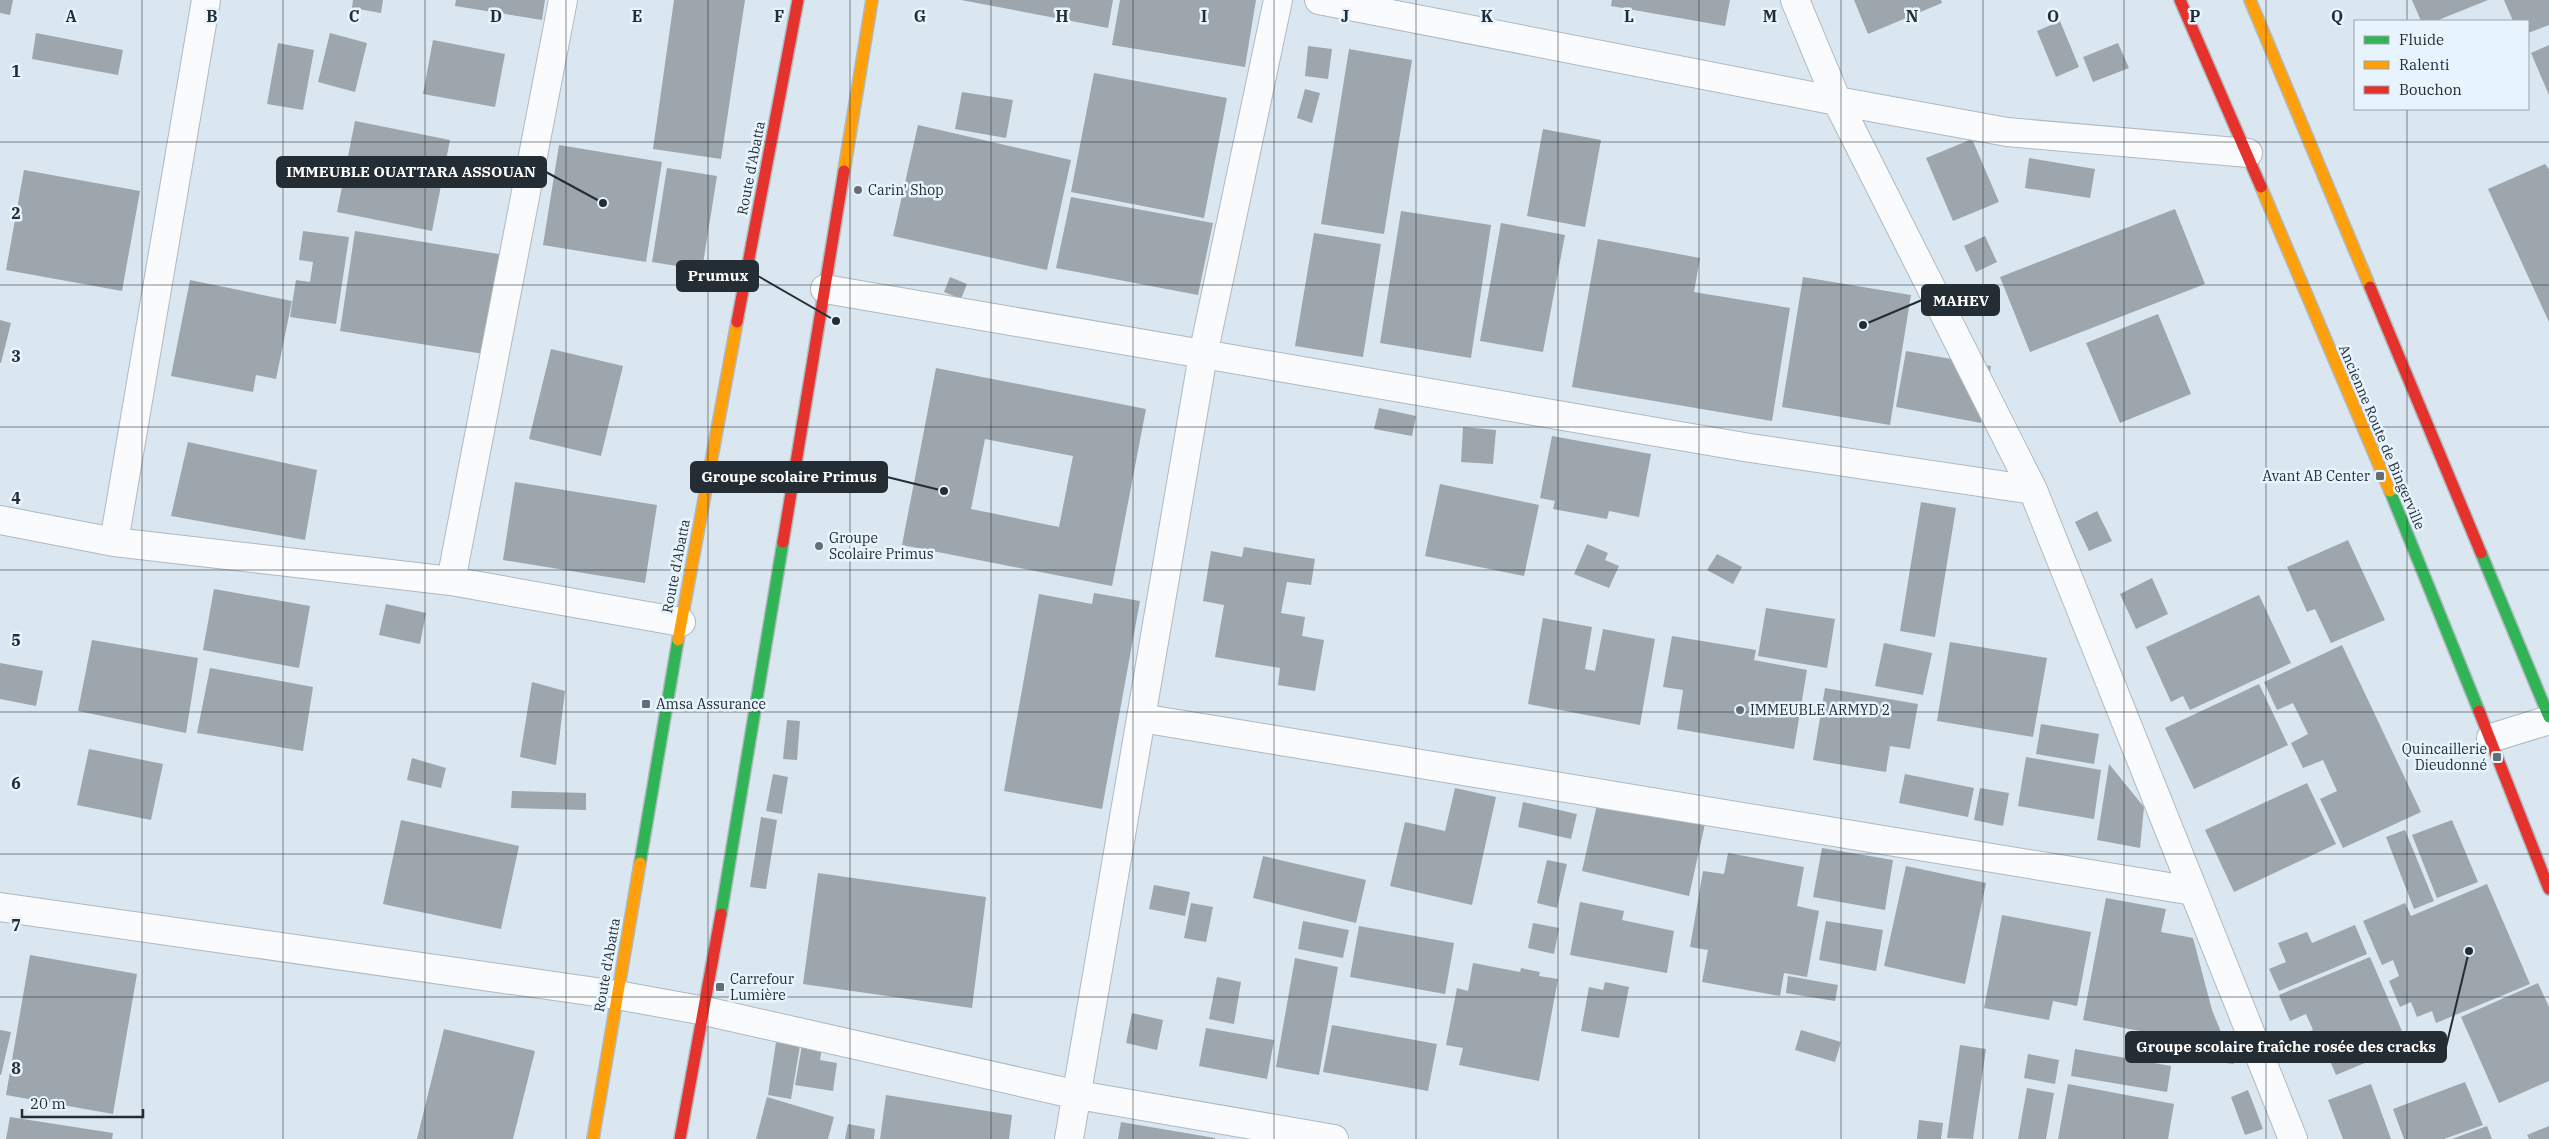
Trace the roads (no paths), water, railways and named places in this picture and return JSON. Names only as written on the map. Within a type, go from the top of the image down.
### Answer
[{"type":"street","points":[[114,542],[206,0]]},
{"type":"street","points":[[451,581],[563,0]]},
{"type":"street","name":"Route d'Abatta","points":[[592,1139],[681,622],[798,0]]},
{"type":"street","points":[[680,1139],[705,1011],[872,0]]},
{"type":"street","points":[[1069,1139],[1204,355],[1278,0]]},
{"type":"street","points":[[1319,0],[1837,101],[2007,132],[2248,153]]},
{"type":"street","points":[[1795,0],[1837,101],[2033,490],[2192,892],[2293,1139]]},
{"type":"street","name":"Ancienne Route de Bingerville","points":[[2180,0],[2248,153],[2491,738],[2549,889]]},
{"type":"street","points":[[2250,0],[2549,718],[2491,738]]},
{"type":"street","points":[[825,289],[1744,446],[2033,490]]},
{"type":"street","points":[[0,520],[114,542],[451,581],[681,622]]},
{"type":"street","points":[[1141,718],[2192,892]]},
{"type":"street","points":[[0,907],[617,995],[705,1011],[1078,1095],[1334,1139]]},
{"type":"place","name":"Carin' Shop","points":[[858,190]]},
{"type":"place","name":"IMMEUBLE OUATTARA ASSOUAN","points":[[603,203]]},
{"type":"place","name":"Prumux","points":[[836,321]]},
{"type":"place","name":"MAHEV","points":[[1863,325]]},
{"type":"place","name":"Avant AB Center","points":[[2380,476]]},
{"type":"place","name":"Groupe scolaire Primus","points":[[944,491]]},
{"type":"place","name":"Groupe Scolaire Primus","points":[[819,546]]},
{"type":"place","name":"Amsa Assurance","points":[[646,704]]},
{"type":"place","name":"IMMEUBLE ARMYD 2","points":[[1740,710]]},
{"type":"place","name":"Quincaillerie Dieudonné","points":[[2497,757]]},
{"type":"place","name":"Groupe scolaire fraîche rosée des cracks","points":[[2469,951]]},
{"type":"place","name":"Carrefour Lumière","points":[[720,987]]}]
